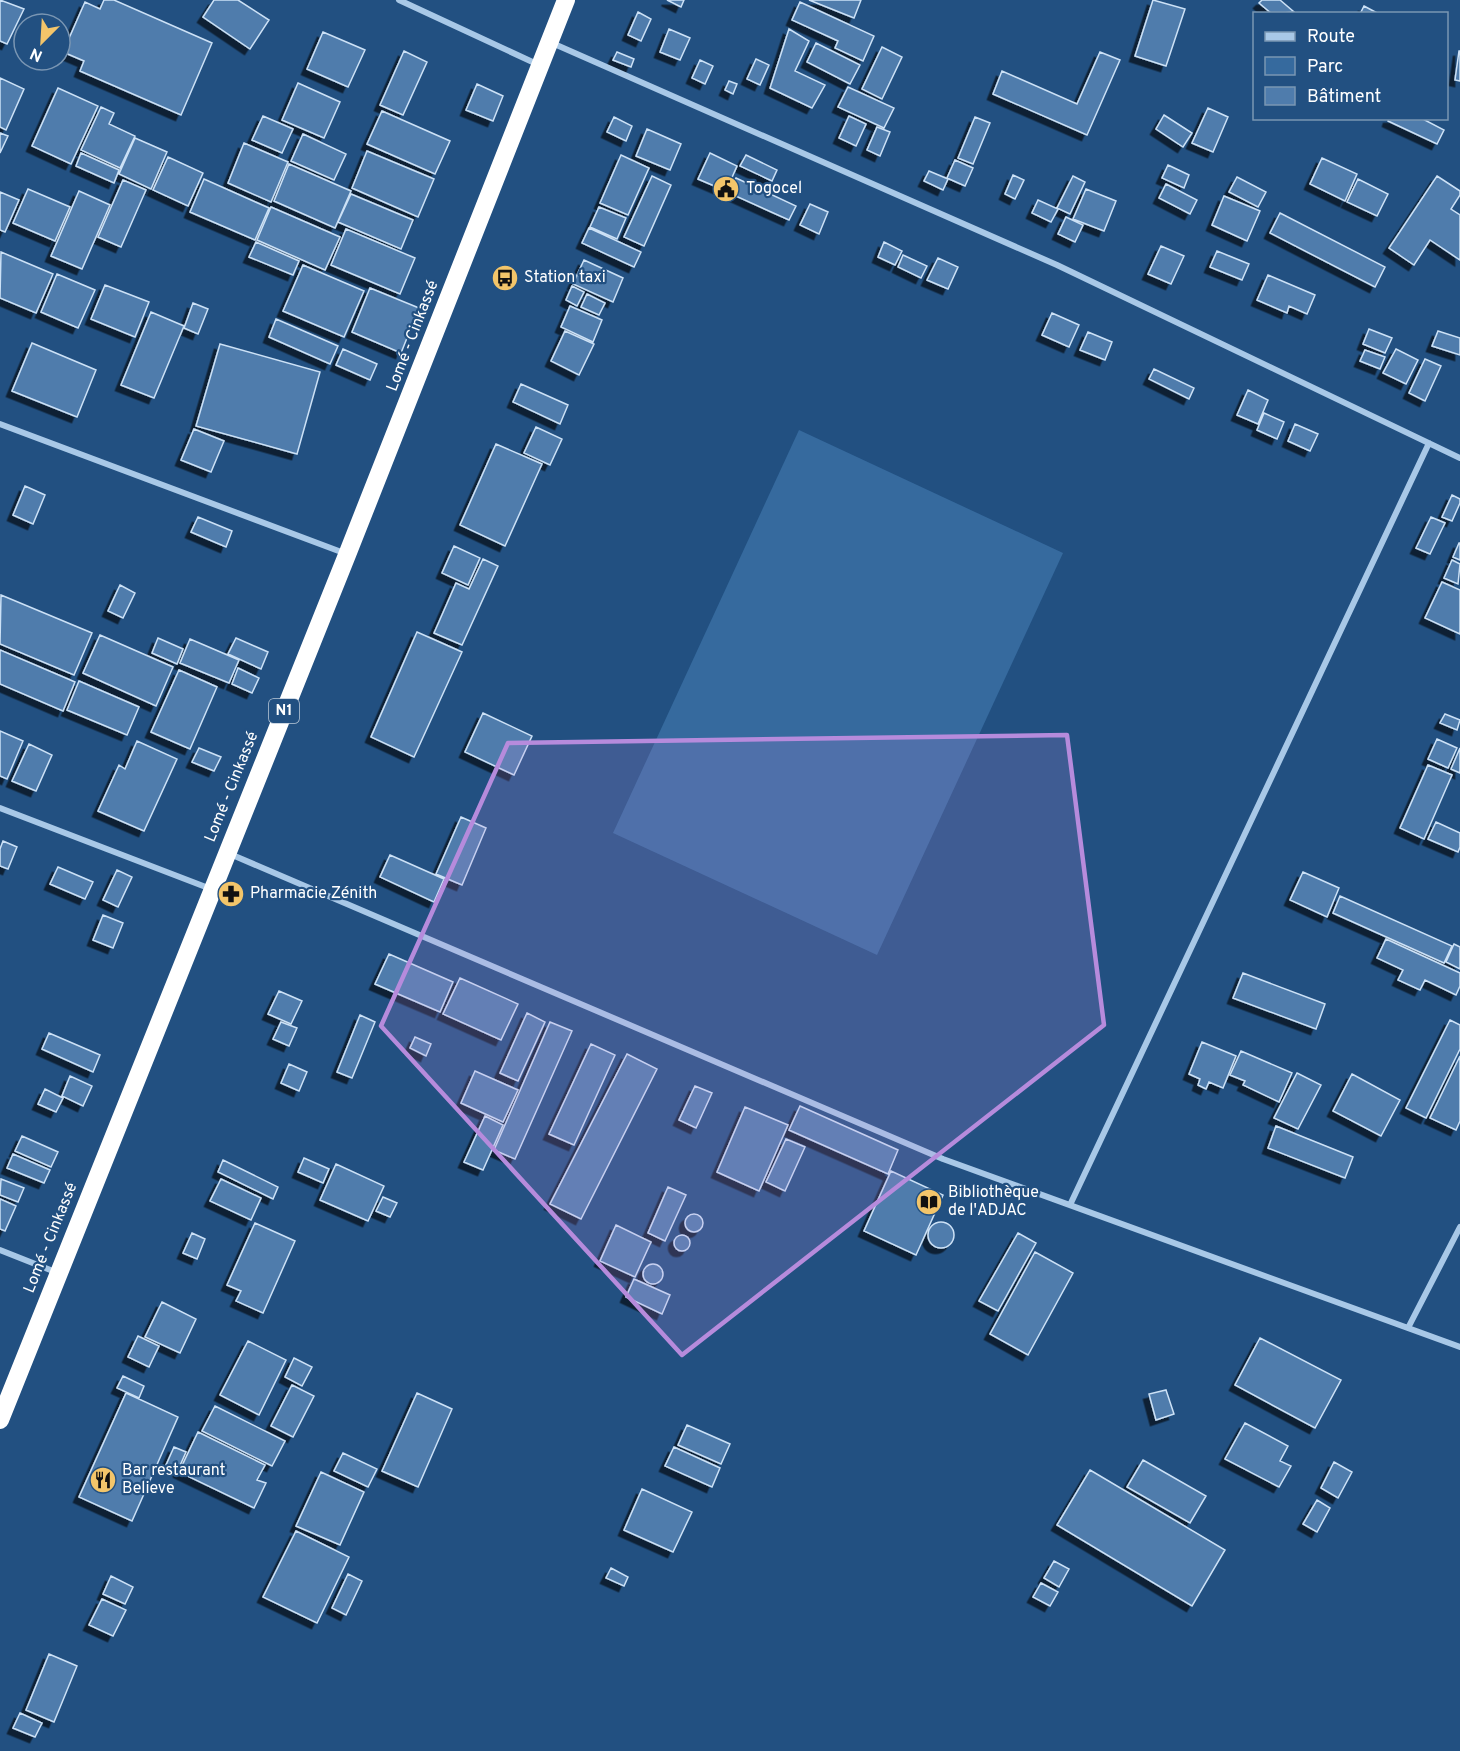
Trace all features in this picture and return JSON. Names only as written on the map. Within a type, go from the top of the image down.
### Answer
[{"type":"highway","name":"Lomé - Cinkassé","points":[[0,1420],[347,555],[566,0]]},
{"type":"street","points":[[399,0],[540,66]]},
{"type":"street","points":[[549,42],[1058,265],[1460,458]]},
{"type":"street","points":[[0,424],[347,555]]},
{"type":"street","points":[[1070,1205],[1430,443]]},
{"type":"street","points":[[0,808],[212,889]]},
{"type":"street","points":[[226,852],[944,1159],[1460,1347]]},
{"type":"street","points":[[1408,1328],[1460,1227]]},
{"type":"street","points":[[0,1250],[58,1274]]},
{"type":"highlighted area","points":[[1067,735],[1104,1025],[682,1355],[381,1026],[508,743]]},
{"type":"green space","points":[[799,430],[1063,553],[877,955],[613,833]]},
{"type":"building","points":[[0,0],[24,9],[23,12],[12,12],[12,34],[7,44],[0,41]]},
{"type":"building","points":[[104,0],[114,0],[212,43],[181,115],[80,71],[84,61],[72,56],[72,32],[85,2],[100,9]]},
{"type":"building","points":[[214,0],[238,0],[269,20],[250,49],[203,17]]},
{"type":"building","points":[[667,0],[684,0],[681,7]]},
{"type":"building","points":[[809,0],[861,0],[854,18]]},
{"type":"building","points":[[1153,0],[1185,9],[1166,66],[1135,56]]},
{"type":"building","points":[[1262,0],[1280,0],[1294,12],[1270,12],[1259,3]]},
{"type":"building","points":[[800,2],[874,36],[863,61],[835,48],[838,41],[792,20]]},
{"type":"building","points":[[1364,6],[1375,12],[1361,12]]},
{"type":"building","points":[[638,12],[651,19],[641,41],[628,35]]},
{"type":"building","points":[[669,29],[690,38],[680,60],[660,52]]},
{"type":"building","points":[[789,29],[809,41],[795,71],[825,85],[812,108],[770,88]]},
{"type":"building","points":[[323,32],[365,50],[348,87],[307,69]]},
{"type":"building","points":[[816,43],[860,65],[850,84],[807,62]]},
{"type":"building","points":[[882,47],[902,57],[882,99],[862,89]]},
{"type":"building","points":[[404,51],[427,62],[403,115],[380,105]]},
{"type":"building","points":[[1460,51],[1460,81],[1455,80]]},
{"type":"building","points":[[617,52],[634,59],[631,67],[613,60]]},
{"type":"building","points":[[1100,52],[1120,60],[1087,135],[993,94],[1002,71],[1077,104]]},
{"type":"building","points":[[756,59],[769,65],[760,85],[747,79]]},
{"type":"building","points":[[700,60],[713,66],[705,84],[692,78]]},
{"type":"building","points":[[0,78],[24,89],[6,130],[0,127]]},
{"type":"building","points":[[729,81],[737,84],[733,94],[725,90]]},
{"type":"building","points":[[298,83],[340,102],[324,138],[282,120]]},
{"type":"building","points":[[477,84],[503,96],[493,121],[466,110]]},
{"type":"building","points":[[848,87],[894,108],[884,128],[838,107]]},
{"type":"building","points":[[58,88],[98,106],[71,164],[32,146]]},
{"type":"building","points":[[101,107],[114,113],[109,124],[135,136],[120,168],[81,150]]},
{"type":"building","points":[[1208,108],[1228,117],[1213,152],[1192,143]]},
{"type":"building","points":[[382,111],[450,141],[435,174],[367,144]]},
{"type":"building","points":[[1164,115],[1192,133],[1183,147],[1156,129]]},
{"type":"building","points":[[263,116],[293,129],[282,153],[252,140]]},
{"type":"building","points":[[849,116],[866,124],[856,146],[839,138]]},
{"type":"building","points":[[614,117],[632,126],[626,141],[607,132]]},
{"type":"building","points":[[975,117],[990,123],[973,164],[958,158]]},
{"type":"building","points":[[1425,120],[1444,130],[1437,144],[1388,121]]},
{"type":"building","points":[[877,127],[890,132],[880,156],[867,150]]},
{"type":"building","points":[[647,129],[681,144],[670,170],[636,156]]},
{"type":"building","points":[[0,133],[8,136],[0,153]]},
{"type":"building","points":[[303,134],[346,154],[334,180],[291,161]]},
{"type":"building","points":[[135,138],[167,152],[151,189],[119,174]]},
{"type":"building","points":[[244,143],[288,162],[271,202],[228,183]]},
{"type":"building","points":[[367,151],[434,179],[418,217],[352,188]]},
{"type":"building","points":[[81,153],[119,170],[114,183],[76,166]]},
{"type":"building","points":[[710,153],[737,166],[726,191],[698,179]]},
{"type":"building","points":[[621,155],[649,168],[628,215],[600,203]]},
{"type":"building","points":[[746,155],[777,170],[772,181],[740,166]]},
{"type":"building","points":[[168,157],[203,173],[188,206],[153,190]]},
{"type":"building","points":[[1322,158],[1357,174],[1345,201],[1310,184]]},
{"type":"building","points":[[955,160],[973,168],[965,186],[947,178]]},
{"type":"building","points":[[289,164],[351,191],[335,228],[274,201]]},
{"type":"building","points":[[1168,165],[1189,175],[1184,188],[1162,178]]},
{"type":"building","points":[[929,171],[948,179],[943,190],[924,181]]},
{"type":"building","points":[[1013,175],[1024,180],[1015,199],[1005,194]]},
{"type":"building","points":[[652,176],[671,185],[644,246],[624,237]]},
{"type":"building","points":[[1073,176],[1085,182],[1070,214],[1057,208]]},
{"type":"building","points":[[1437,176],[1460,191],[1451,209],[1460,215],[1460,260],[1430,240],[1414,265],[1389,248]]},
{"type":"building","points":[[1237,177],[1266,192],[1258,207],[1229,192]]},
{"type":"building","points":[[736,178],[796,206],[789,220],[729,193]]},
{"type":"building","points":[[204,179],[269,208],[255,240],[190,212]]},
{"type":"building","points":[[1358,179],[1388,194],[1377,216],[1347,202]]},
{"type":"building","points":[[123,180],[146,190],[121,247],[98,237]]},
{"type":"building","points":[[1166,184],[1197,200],[1190,214],[1159,198]]},
{"type":"building","points":[[28,189],[70,207],[55,241],[13,223]]},
{"type":"building","points":[[1086,189],[1116,201],[1104,231],[1073,219]]},
{"type":"building","points":[[79,191],[110,205],[82,269],[51,256]]},
{"type":"building","points":[[0,192],[19,200],[5,232],[0,230]]},
{"type":"building","points":[[351,194],[413,220],[401,249],[338,222]]},
{"type":"building","points":[[1224,196],[1260,211],[1247,241],[1212,225]]},
{"type":"building","points":[[1038,200],[1058,209],[1051,222],[1032,213]]},
{"type":"building","points":[[810,204],[828,212],[819,234],[800,225]]},
{"type":"building","points":[[271,207],[340,237],[325,270],[257,240]]},
{"type":"building","points":[[599,207],[626,218],[617,239],[590,227]]},
{"type":"building","points":[[1280,213],[1385,267],[1375,287],[1270,233]]},
{"type":"building","points":[[1066,217],[1083,225],[1075,242],[1058,234]]},
{"type":"building","points":[[589,228],[641,252],[634,267],[582,243]]},
{"type":"building","points":[[346,229],[415,258],[400,294],[331,265]]},
{"type":"building","points":[[256,242],[299,261],[293,275],[249,257]]},
{"type":"building","points":[[884,242],[902,251],[895,265],[878,257]]},
{"type":"building","points":[[1161,246],[1184,256],[1171,284],[1148,274]]},
{"type":"building","points":[[1217,251],[1249,264],[1242,280],[1210,267]]},
{"type":"building","points":[[1,252],[53,274],[36,313],[0,298]]},
{"type":"building","points":[[903,255],[927,266],[921,278],[898,267]]},
{"type":"building","points":[[938,258],[958,267],[948,289],[927,280]]},
{"type":"building","points":[[584,260],[623,278],[613,302],[573,284]]},
{"type":"building","points":[[303,265],[364,291],[344,337],[283,311]]},
{"type":"building","points":[[57,274],[95,290],[78,328],[41,312]]},
{"type":"building","points":[[1268,275],[1315,295],[1307,314],[1289,306],[1287,313],[1257,300]]},
{"type":"building","points":[[105,285],[149,302],[135,337],[91,319]]},
{"type":"building","points":[[572,286],[584,292],[577,306],[566,300]]},
{"type":"building","points":[[370,288],[419,308],[401,353],[352,332]]},
{"type":"building","points":[[587,294],[605,303],[599,315],[581,307]]},
{"type":"building","points":[[193,303],[208,309],[198,334],[184,328]]},
{"type":"building","points":[[570,306],[602,320],[593,342],[561,327]]},
{"type":"building","points":[[151,312],[184,326],[154,398],[121,385]]},
{"type":"building","points":[[1052,313],[1079,325],[1069,347],[1042,335]]},
{"type":"building","points":[[276,319],[338,346],[330,364],[269,337]]},
{"type":"building","points":[[1369,329],[1392,338],[1385,353],[1363,344]]},
{"type":"building","points":[[565,331],[594,344],[579,375],[551,361]]},
{"type":"building","points":[[1438,331],[1460,338],[1460,355],[1432,346]]},
{"type":"building","points":[[1088,332],[1112,342],[1105,360],[1080,350]]},
{"type":"building","points":[[32,343],[96,370],[77,417],[12,391]]},
{"type":"building","points":[[220,344],[320,372],[297,454],[196,426]]},
{"type":"building","points":[[343,349],[377,364],[370,380],[336,365]]},
{"type":"building","points":[[1396,349],[1418,360],[1406,384],[1383,373]]},
{"type":"building","points":[[1365,350],[1385,357],[1380,369],[1360,361]]},
{"type":"building","points":[[1425,359],[1441,366],[1425,401],[1409,393]]},
{"type":"building","points":[[1154,369],[1194,388],[1189,399],[1149,379]]},
{"type":"building","points":[[521,384],[568,405],[560,424],[513,402]]},
{"type":"building","points":[[1248,390],[1268,400],[1258,424],[1237,415]]},
{"type":"building","points":[[1264,413],[1284,422],[1277,439],[1257,430]]},
{"type":"building","points":[[1295,424],[1318,434],[1310,451],[1288,441]]},
{"type":"building","points":[[536,427],[562,439],[550,465],[524,453]]},
{"type":"building","points":[[194,429],[224,441],[211,472],[181,460]]},
{"type":"building","points":[[496,444],[542,464],[505,546],[460,525]]},
{"type":"building","points":[[25,486],[45,495],[33,524],[13,515]]},
{"type":"building","points":[[1452,495],[1460,499],[1460,503],[1452,521],[1442,517]]},
{"type":"building","points":[[198,517],[232,531],[226,547],[191,532]]},
{"type":"building","points":[[1431,517],[1445,523],[1430,554],[1416,548]]},
{"type":"building","points":[[1460,543],[1460,560],[1453,557]]},
{"type":"building","points":[[454,546],[480,558],[468,585],[442,573]]},
{"type":"building","points":[[483,559],[498,566],[462,645],[434,633],[456,583],[469,589]]},
{"type":"building","points":[[1452,560],[1460,564],[1458,584],[1444,578]]},
{"type":"building","points":[[1442,582],[1460,590],[1460,634],[1425,618]]},
{"type":"building","points":[[120,585],[135,593],[123,618],[108,611]]},
{"type":"building","points":[[1,595],[92,633],[74,675],[0,644]]},
{"type":"building","points":[[417,632],[462,652],[414,757],[371,737]]},
{"type":"building","points":[[100,635],[173,667],[156,706],[83,673]]},
{"type":"building","points":[[158,638],[183,649],[177,664],[152,653]]},
{"type":"building","points":[[236,638],[268,652],[261,669],[228,654]]},
{"type":"building","points":[[190,639],[239,660],[229,683],[180,663]]},
{"type":"building","points":[[0,650],[75,682],[63,711],[0,684]]},
{"type":"building","points":[[238,668],[259,678],[252,693],[232,684]]},
{"type":"building","points":[[179,670],[217,687],[190,749],[151,732]]},
{"type":"building","points":[[79,681],[139,707],[127,735],[67,710]]},
{"type":"building","points":[[483,713],[532,736],[514,775],[465,752]]},
{"type":"building","points":[[1445,714],[1460,720],[1457,730],[1440,723]]},
{"type":"building","points":[[0,731],[23,741],[7,779],[0,776]]},
{"type":"building","points":[[1437,739],[1457,748],[1448,768],[1428,759]]},
{"type":"building","points":[[137,741],[177,759],[144,831],[98,811],[119,765],[125,769]]},
{"type":"building","points":[[29,744],[52,755],[36,791],[12,781]]},
{"type":"building","points":[[199,748],[221,757],[214,771],[192,762]]},
{"type":"building","points":[[1460,748],[1460,773],[1451,769]]},
{"type":"building","points":[[1428,765],[1452,775],[1424,839],[1400,828]]},
{"type":"building","points":[[461,817],[486,828],[462,885],[436,874]]},
{"type":"building","points":[[1436,822],[1460,833],[1458,852],[1428,839]]},
{"type":"building","points":[[3,841],[17,847],[8,869],[0,866],[0,849]]},
{"type":"building","points":[[390,855],[444,879],[434,902],[380,877]]},
{"type":"building","points":[[58,867],[93,882],[85,899],[50,884]]},
{"type":"building","points":[[117,870],[132,877],[118,907],[103,900]]},
{"type":"building","points":[[1303,872],[1339,888],[1327,917],[1290,900]]},
{"type":"building","points":[[1340,896],[1452,946],[1444,963],[1333,913]]},
{"type":"building","points":[[103,915],[123,923],[113,948],[93,940]]},
{"type":"building","points":[[1386,939],[1460,973],[1460,986],[1456,995],[1425,980],[1420,990],[1398,980],[1403,970],[1377,958]]},
{"type":"building","points":[[1454,944],[1460,947],[1460,969],[1446,962]]},
{"type":"building","points":[[389,954],[453,982],[440,1012],[375,984]]},
{"type":"building","points":[[1243,973],[1325,1004],[1316,1029],[1233,998]]},
{"type":"building","points":[[460,978],[518,1004],[501,1040],[443,1014]]},
{"type":"building","points":[[279,991],[302,1001],[291,1024],[268,1014]]},
{"type":"building","points":[[527,1013],[545,1022],[518,1081],[500,1073]]},
{"type":"building","points":[[360,1015],[375,1022],[352,1078],[337,1072]]},
{"type":"building","points":[[1450,1020],[1460,1025],[1460,1049],[1426,1118],[1406,1108]]},
{"type":"building","points":[[281,1022],[297,1028],[289,1046],[273,1039]]},
{"type":"building","points":[[550,1022],[572,1031],[515,1159],[494,1150]]},
{"type":"building","points":[[49,1033],[100,1055],[93,1072],[42,1049]]},
{"type":"building","points":[[415,1037],[431,1044],[426,1056],[410,1048]]},
{"type":"building","points":[[1202,1042],[1236,1056],[1223,1088],[1209,1082],[1206,1089],[1198,1085],[1200,1079],[1189,1074]]},
{"type":"building","points":[[591,1044],[615,1055],[574,1145],[549,1134]]},
{"type":"building","points":[[1241,1051],[1292,1073],[1279,1102],[1243,1085],[1245,1081],[1230,1075]]},
{"type":"building","points":[[627,1054],[657,1069],[581,1219],[550,1204]]},
{"type":"building","points":[[1460,1056],[1460,1121],[1456,1130],[1430,1118]]},
{"type":"building","points":[[289,1064],[307,1072],[299,1091],[281,1083]]},
{"type":"building","points":[[475,1071],[518,1090],[503,1122],[461,1103]]},
{"type":"building","points":[[1297,1073],[1321,1085],[1298,1129],[1274,1118]]},
{"type":"building","points":[[1352,1074],[1400,1100],[1381,1136],[1333,1111]]},
{"type":"building","points":[[70,1076],[92,1086],[83,1106],[62,1096]]},
{"type":"building","points":[[695,1086],[712,1093],[696,1128],[679,1120]]},
{"type":"building","points":[[45,1089],[63,1098],[56,1112],[38,1104]]},
{"type":"building","points":[[800,1106],[898,1150],[888,1174],[789,1130]]},
{"type":"building","points":[[745,1107],[788,1125],[759,1191],[717,1172]]},
{"type":"building","points":[[485,1116],[503,1125],[483,1170],[464,1162]]},
{"type":"building","points":[[1276,1126],[1353,1157],[1345,1178],[1268,1148]]},
{"type":"building","points":[[22,1136],[58,1152],[51,1167],[15,1151]]},
{"type":"building","points":[[786,1139],[805,1147],[785,1191],[766,1182]]},
{"type":"building","points":[[13,1154],[50,1170],[44,1183],[7,1168]]},
{"type":"building","points":[[304,1158],[329,1169],[323,1183],[298,1172]]},
{"type":"building","points":[[223,1160],[278,1187],[273,1199],[218,1172]]},
{"type":"building","points":[[336,1164],[384,1186],[368,1221],[320,1200]]},
{"type":"building","points":[[891,1171],[943,1195],[916,1255],[864,1231]]},
{"type":"building","points":[[1,1179],[24,1188],[18,1202],[0,1195]]},
{"type":"building","points":[[221,1179],[261,1198],[251,1220],[210,1201]]},
{"type":"building","points":[[668,1187],[686,1195],[665,1241],[648,1233]]},
{"type":"building","points":[[383,1197],[397,1203],[390,1217],[376,1211]]},
{"type":"building","points":[[0,1199],[16,1206],[5,1231],[0,1229]]},
{"type":"building","points":[[694,1214],[700,1217],[703,1223],[700,1229],[694,1232],[688,1229],[685,1223],[688,1217]]},
{"type":"building","points":[[941,1222],[950,1226],[954,1235],[950,1244],[941,1248],[932,1244],[928,1235],[932,1226]]},
{"type":"building","points":[[255,1223],[295,1241],[263,1313],[236,1301],[241,1291],[227,1285]]},
{"type":"building","points":[[616,1225],[651,1242],[635,1277],[600,1261]]},
{"type":"building","points":[[192,1233],[205,1239],[197,1259],[183,1253]]},
{"type":"building","points":[[1018,1233],[1036,1243],[998,1311],[979,1301]]},
{"type":"building","points":[[679,1235],[685,1235],[690,1243],[688,1249],[679,1251],[674,1246],[674,1240]]},
{"type":"building","points":[[1035,1252],[1073,1273],[1028,1355],[990,1334]]},
{"type":"building","points":[[653,1264],[660,1267],[663,1274],[660,1281],[653,1284],[646,1281],[643,1274],[646,1267]]},
{"type":"building","points":[[634,1279],[670,1295],[662,1314],[626,1297]]},
{"type":"building","points":[[162,1302],[196,1319],[180,1353],[145,1337]]},
{"type":"building","points":[[138,1336],[159,1346],[149,1367],[128,1357]]},
{"type":"building","points":[[1260,1338],[1341,1380],[1315,1428],[1235,1385]]},
{"type":"building","points":[[248,1341],[286,1360],[259,1415],[220,1395]]},
{"type":"building","points":[[294,1358],[312,1367],[302,1386],[285,1377]]},
{"type":"building","points":[[123,1376],[144,1386],[139,1398],[117,1388]]},
{"type":"building","points":[[292,1385],[314,1396],[293,1437],[271,1426]]},
{"type":"building","points":[[1166,1390],[1174,1414],[1156,1420],[1149,1394]]},
{"type":"building","points":[[126,1393],[178,1417],[132,1521],[79,1497]]},
{"type":"building","points":[[417,1393],[452,1409],[418,1487],[382,1471]]},
{"type":"building","points":[[215,1406],[285,1441],[272,1466],[202,1431]]},
{"type":"building","points":[[1245,1423],[1288,1446],[1280,1461],[1291,1466],[1279,1487],[1225,1459]]},
{"type":"building","points":[[687,1425],[730,1444],[721,1464],[678,1445]]},
{"type":"building","points":[[198,1432],[265,1465],[257,1480],[266,1483],[254,1508],[179,1472]]},
{"type":"building","points":[[174,1447],[186,1452],[178,1470],[166,1465]]},
{"type":"building","points":[[674,1447],[720,1468],[712,1487],[665,1466]]},
{"type":"building","points":[[343,1453],[377,1469],[368,1487],[334,1471]]},
{"type":"building","points":[[1143,1460],[1206,1496],[1190,1523],[1127,1487]]},
{"type":"building","points":[[1334,1462],[1352,1472],[1338,1498],[1321,1488]]},
{"type":"building","points":[[1090,1470],[1225,1550],[1192,1606],[1057,1525]]},
{"type":"building","points":[[321,1472],[364,1492],[340,1545],[296,1526]]},
{"type":"building","points":[[642,1489],[692,1512],[673,1552],[624,1530]]},
{"type":"building","points":[[1317,1500],[1330,1508],[1317,1532],[1303,1524]]},
{"type":"building","points":[[296,1531],[349,1557],[317,1623],[263,1597]]},
{"type":"building","points":[[1054,1561],[1069,1569],[1059,1587],[1044,1578]]},
{"type":"building","points":[[611,1568],[628,1577],[624,1586],[606,1578]]},
{"type":"building","points":[[348,1574],[362,1581],[346,1615],[332,1608]]},
{"type":"building","points":[[111,1576],[133,1587],[125,1604],[103,1594]]},
{"type":"building","points":[[1041,1583],[1058,1592],[1050,1606],[1033,1597]]},
{"type":"building","points":[[102,1599],[126,1610],[113,1636],[89,1625]]},
{"type":"building","points":[[49,1654],[77,1666],[54,1722],[26,1710]]},
{"type":"building","points":[[20,1713],[42,1723],[35,1737],[13,1728]]},
{"type":"place","name":"Togocel","points":[[726,189]]},
{"type":"place","name":"Station taxi","points":[[505,278]]},
{"type":"place","name":"Pharmacie Zénith","points":[[231,894]]},
{"type":"place","name":"Bibliothèque de l'ADJAC","points":[[929,1202]]},
{"type":"place","name":"Bar restaurant Believe","points":[[103,1480]]}]
